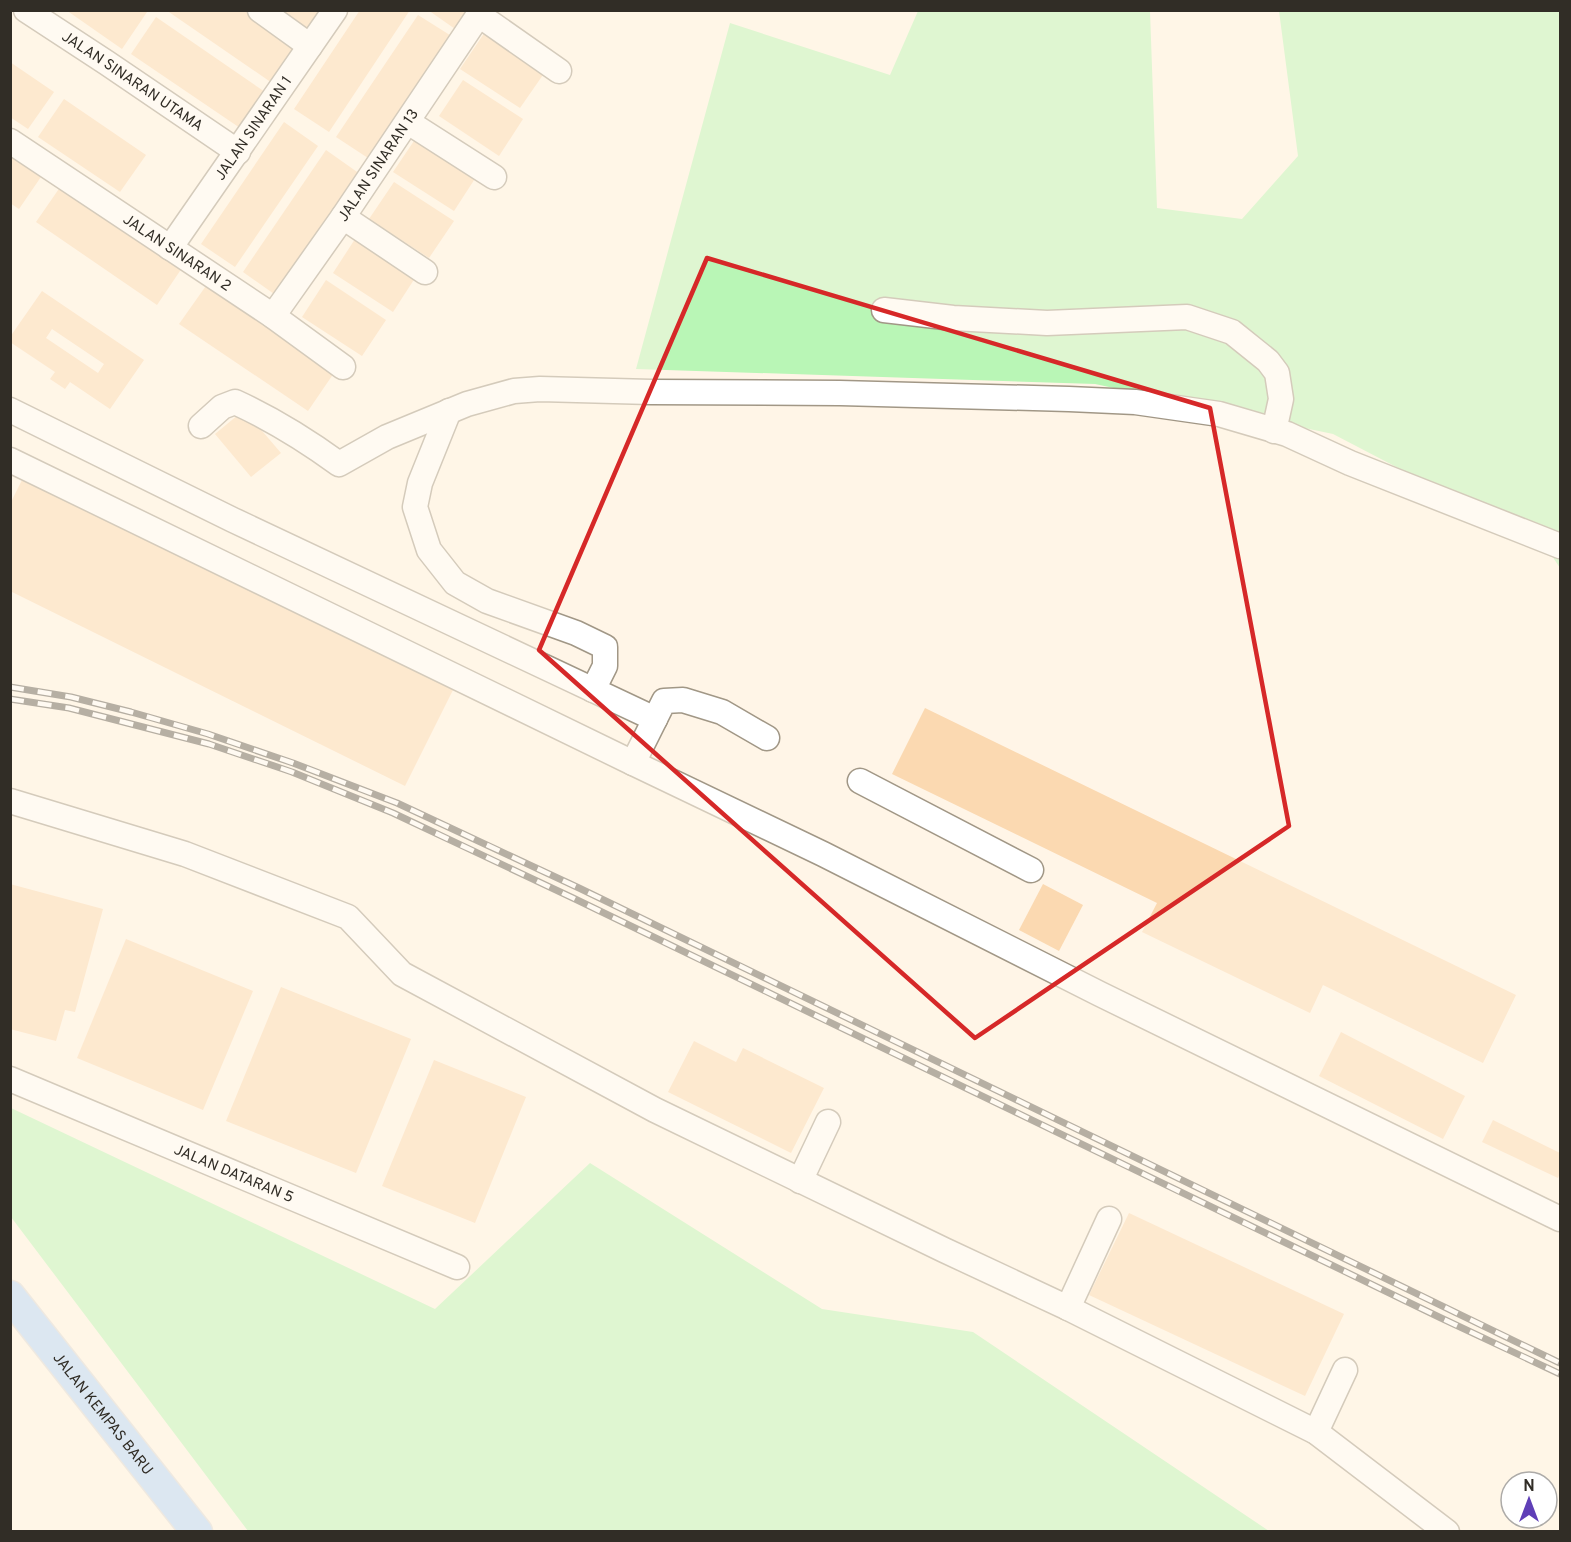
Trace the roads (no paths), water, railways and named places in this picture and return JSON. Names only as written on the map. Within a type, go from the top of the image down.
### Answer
[{"type":"main road","name":"JALAN KEMPAS BARU","points":[[10,1296],[197,1532]]},
{"type":"street","name":"JALAN SINARAN UTAMA","points":[[26,10],[238,152]]},
{"type":"street","points":[[260,10],[310,46]]},
{"type":"street","name":"JALAN SINARAN 1","points":[[170,248],[335,10]]},
{"type":"street","points":[[481,13],[559,71]]},
{"type":"street","name":"JALAN SINARAN 13","points":[[273,316],[481,13]]},
{"type":"street","points":[[408,122],[494,177]]},
{"type":"street","name":"JALAN SINARAN 2","points":[[10,141],[273,316],[343,367]]},
{"type":"street","points":[[343,217],[425,272]]},
{"type":"street","points":[[884,310],[953,318],[1047,322],[1186,317],[1232,332],[1268,361],[1278,373],[1281,399],[1274,430]]},
{"type":"street","points":[[201,426],[222,406],[235,402],[315,446],[339,464],[387,437],[449,411],[491,397],[540,389],[840,393],[1135,402],[1219,414],[1287,434],[1350,463],[1560,546]]},
{"type":"street","points":[[10,410],[233,520],[655,719]]},
{"type":"street","points":[[449,411],[420,483],[415,507],[429,550],[455,583],[487,601],[576,633],[605,647],[605,666],[593,690]]},
{"type":"street","points":[[10,460],[823,854],[1100,994],[1560,1219]]},
{"type":"street","points":[[633,763],[664,701],[683,700],[722,712],[767,738]]},
{"type":"street","points":[[860,781],[1031,870]]},
{"type":"street","points":[[10,801],[185,854],[348,917],[402,974],[655,1110],[1068,1308],[1316,1432],[1447,1532]]},
{"type":"street","name":"JALAN DATARAN 5","points":[[10,1079],[457,1267]]},
{"type":"street","points":[[800,1181],[828,1122]]},
{"type":"street","points":[[1068,1308],[1109,1219]]},
{"type":"street","points":[[1316,1432],[1345,1370]]},
{"type":"railway","points":[[10,687],[71,697],[208,734],[293,763],[397,803],[579,888],[1560,1363]]},
{"type":"railway","points":[[10,699],[69,708],[209,744],[292,772],[393,813],[1560,1374]]}]
